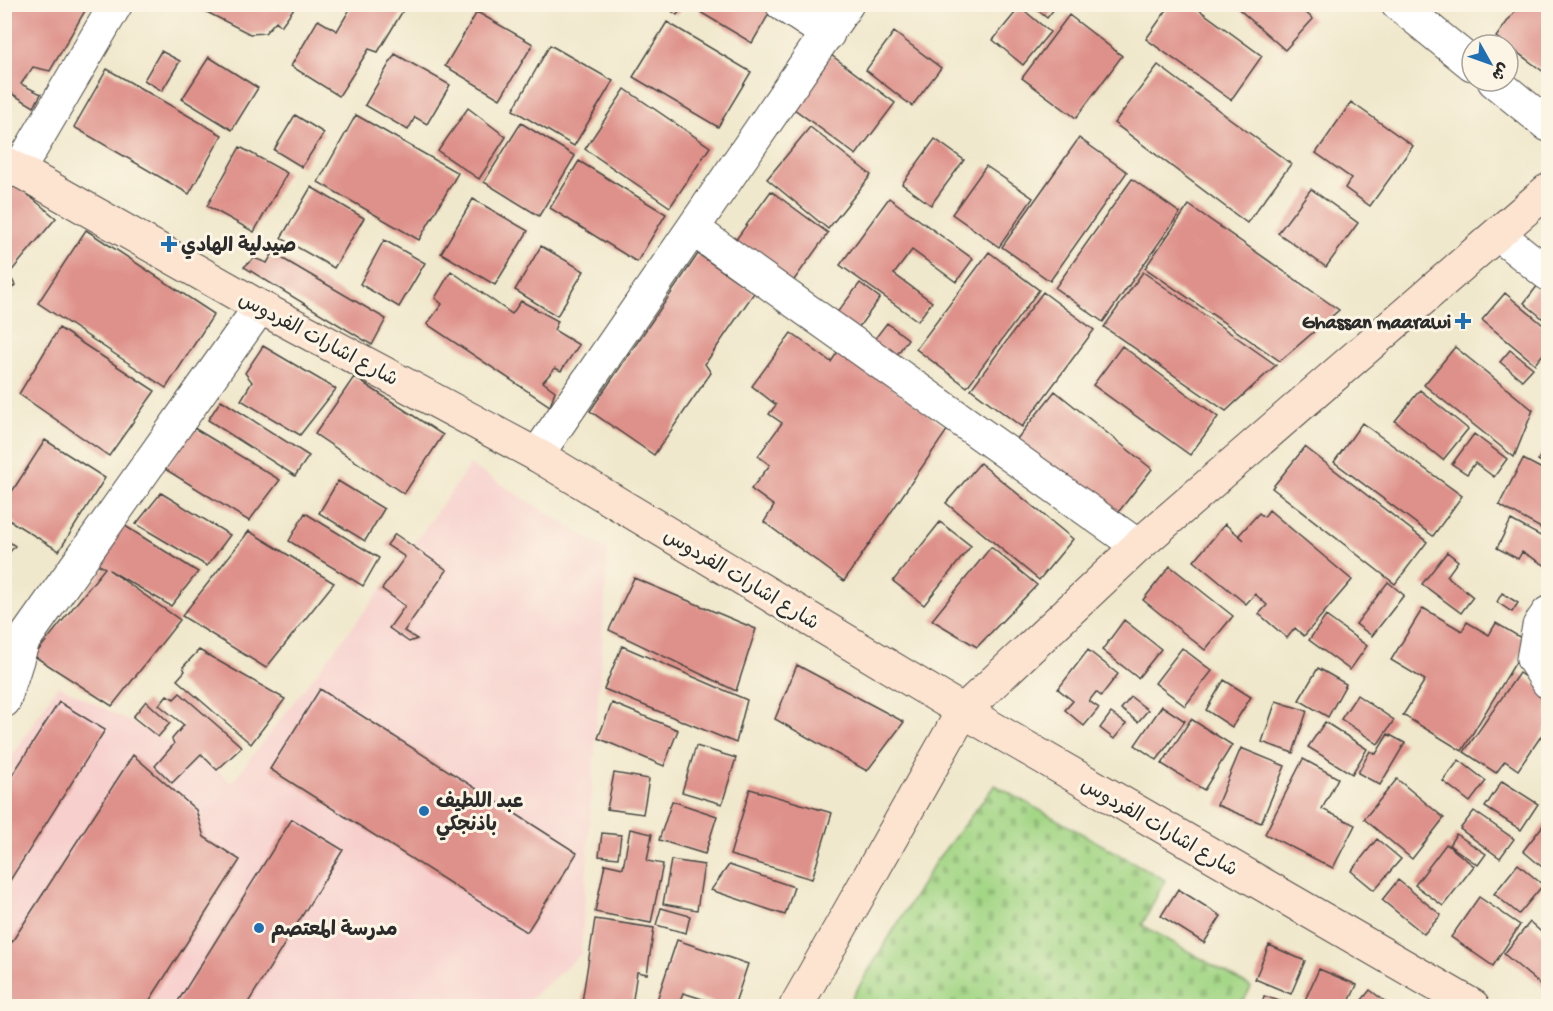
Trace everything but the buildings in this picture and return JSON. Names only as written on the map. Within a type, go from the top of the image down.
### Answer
[{"type":"street","points":[[11,166],[116,4]]},
{"type":"street","points":[[782,4],[828,34]]},
{"type":"street","points":[[537,454],[847,4]]},
{"type":"street","points":[[1398,4],[1460,54]]},
{"type":"street","points":[[1509,93],[1548,125]]},
{"type":"street","name":"شارع اشارات الفردوس","points":[[11,166],[260,307],[537,454],[963,711],[1473,1006]]},
{"type":"street","points":[[796,1006],[963,711],[1138,546],[1499,235],[1548,190]]},
{"type":"street","points":[[693,229],[1138,546]]},
{"type":"street","points":[[1499,235],[1548,274]]},
{"type":"street","points":[[4,701],[23,642],[260,307]]},
{"type":"street","points":[[1548,613],[1539,626],[1533,659],[1548,682]]},
{"type":"shaded area","points":[[470,465],[608,551],[581,954],[522,1006],[5,1006],[4,769],[58,685],[174,744],[217,770],[231,783],[382,589]]},
{"type":"green space","points":[[995,785],[1165,880],[1142,925],[1251,987],[1241,1006],[847,1006],[936,861]]},
{"type":"place","name":"صيدلية الهادي","points":[[169,244]]},
{"type":"place","name":"Ghassan maarawi","points":[[1463,321]]},
{"type":"place","name":"عبد اللطيف باذنجكي","points":[[424,811]]},
{"type":"place","name":"مدرسة المعتصم","points":[[259,928]]}]
